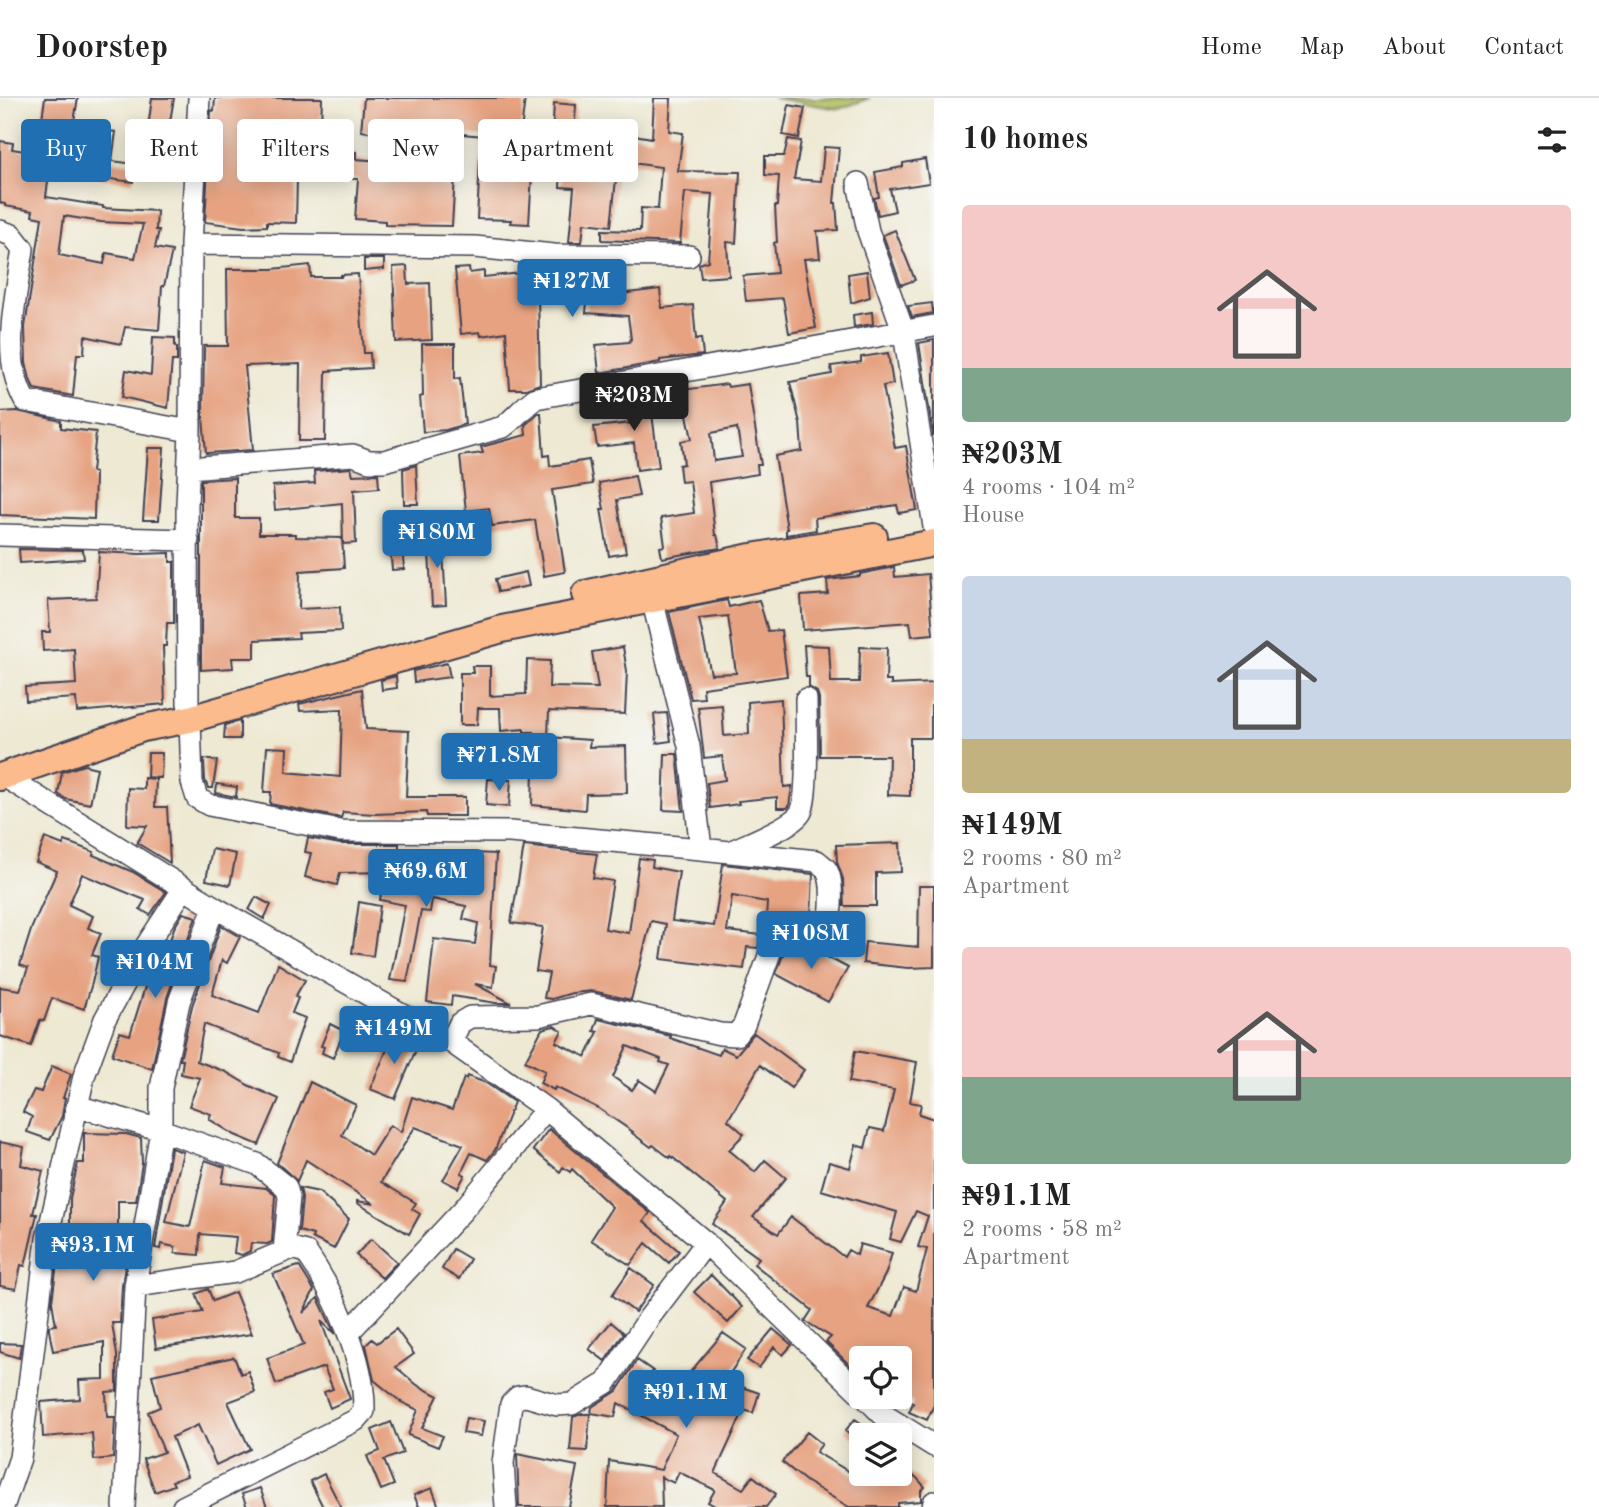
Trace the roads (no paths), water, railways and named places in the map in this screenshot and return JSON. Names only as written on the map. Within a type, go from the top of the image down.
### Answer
[{"type":"main road","points":[[1,771],[143,728],[375,648],[562,600],[751,557],[934,527]]},
{"type":"main road","points":[[189,712],[502,629],[934,543]]},
{"type":"street","points":[[199,98],[191,244],[188,540],[189,712],[192,782],[197,798],[209,805],[340,831],[510,832],[817,861],[827,869],[830,879],[831,917],[827,926],[789,930],[775,939],[744,1025],[736,1035],[720,1034],[591,1004],[538,1016],[470,1017],[460,1023],[451,1042]]},
{"type":"street","points":[[858,183],[868,231],[904,333],[934,527]]},
{"type":"street","points":[[0,232],[12,235],[23,249],[7,325],[16,384],[25,401],[190,431]]},
{"type":"street","points":[[191,244],[475,247],[554,255],[689,257]]},
{"type":"street","points":[[189,468],[353,455],[369,461],[384,461],[503,427],[536,398],[934,326]]},
{"type":"street","points":[[0,535],[188,540]]},
{"type":"street","points":[[652,599],[689,746],[701,849]]},
{"type":"street","points":[[730,852],[791,821],[801,812],[805,794],[806,699]]},
{"type":"street","points":[[1,771],[215,907],[451,1042],[546,1109],[706,1243],[849,1382]]},
{"type":"street","points":[[2,1507],[20,1458],[47,1239],[84,1076],[106,1019],[142,952],[184,888]]},
{"type":"street","points":[[124,1507],[135,1286],[161,1130],[161,1088],[178,1002],[215,907]]},
{"type":"street","points":[[77,1107],[161,1130],[257,1164],[286,1187],[289,1197],[284,1251]]},
{"type":"street","points":[[349,1332],[463,1210],[546,1109]]},
{"type":"street","points":[[506,1507],[503,1463],[511,1404],[518,1397],[526,1396],[557,1405],[572,1404],[606,1384],[649,1318],[706,1243]]},
{"type":"street","points":[[135,1286],[235,1272],[292,1248],[306,1252],[349,1332],[364,1397],[364,1411],[356,1420],[183,1507]]},
{"type":"street","points":[[877,1409],[934,1446]]}]
